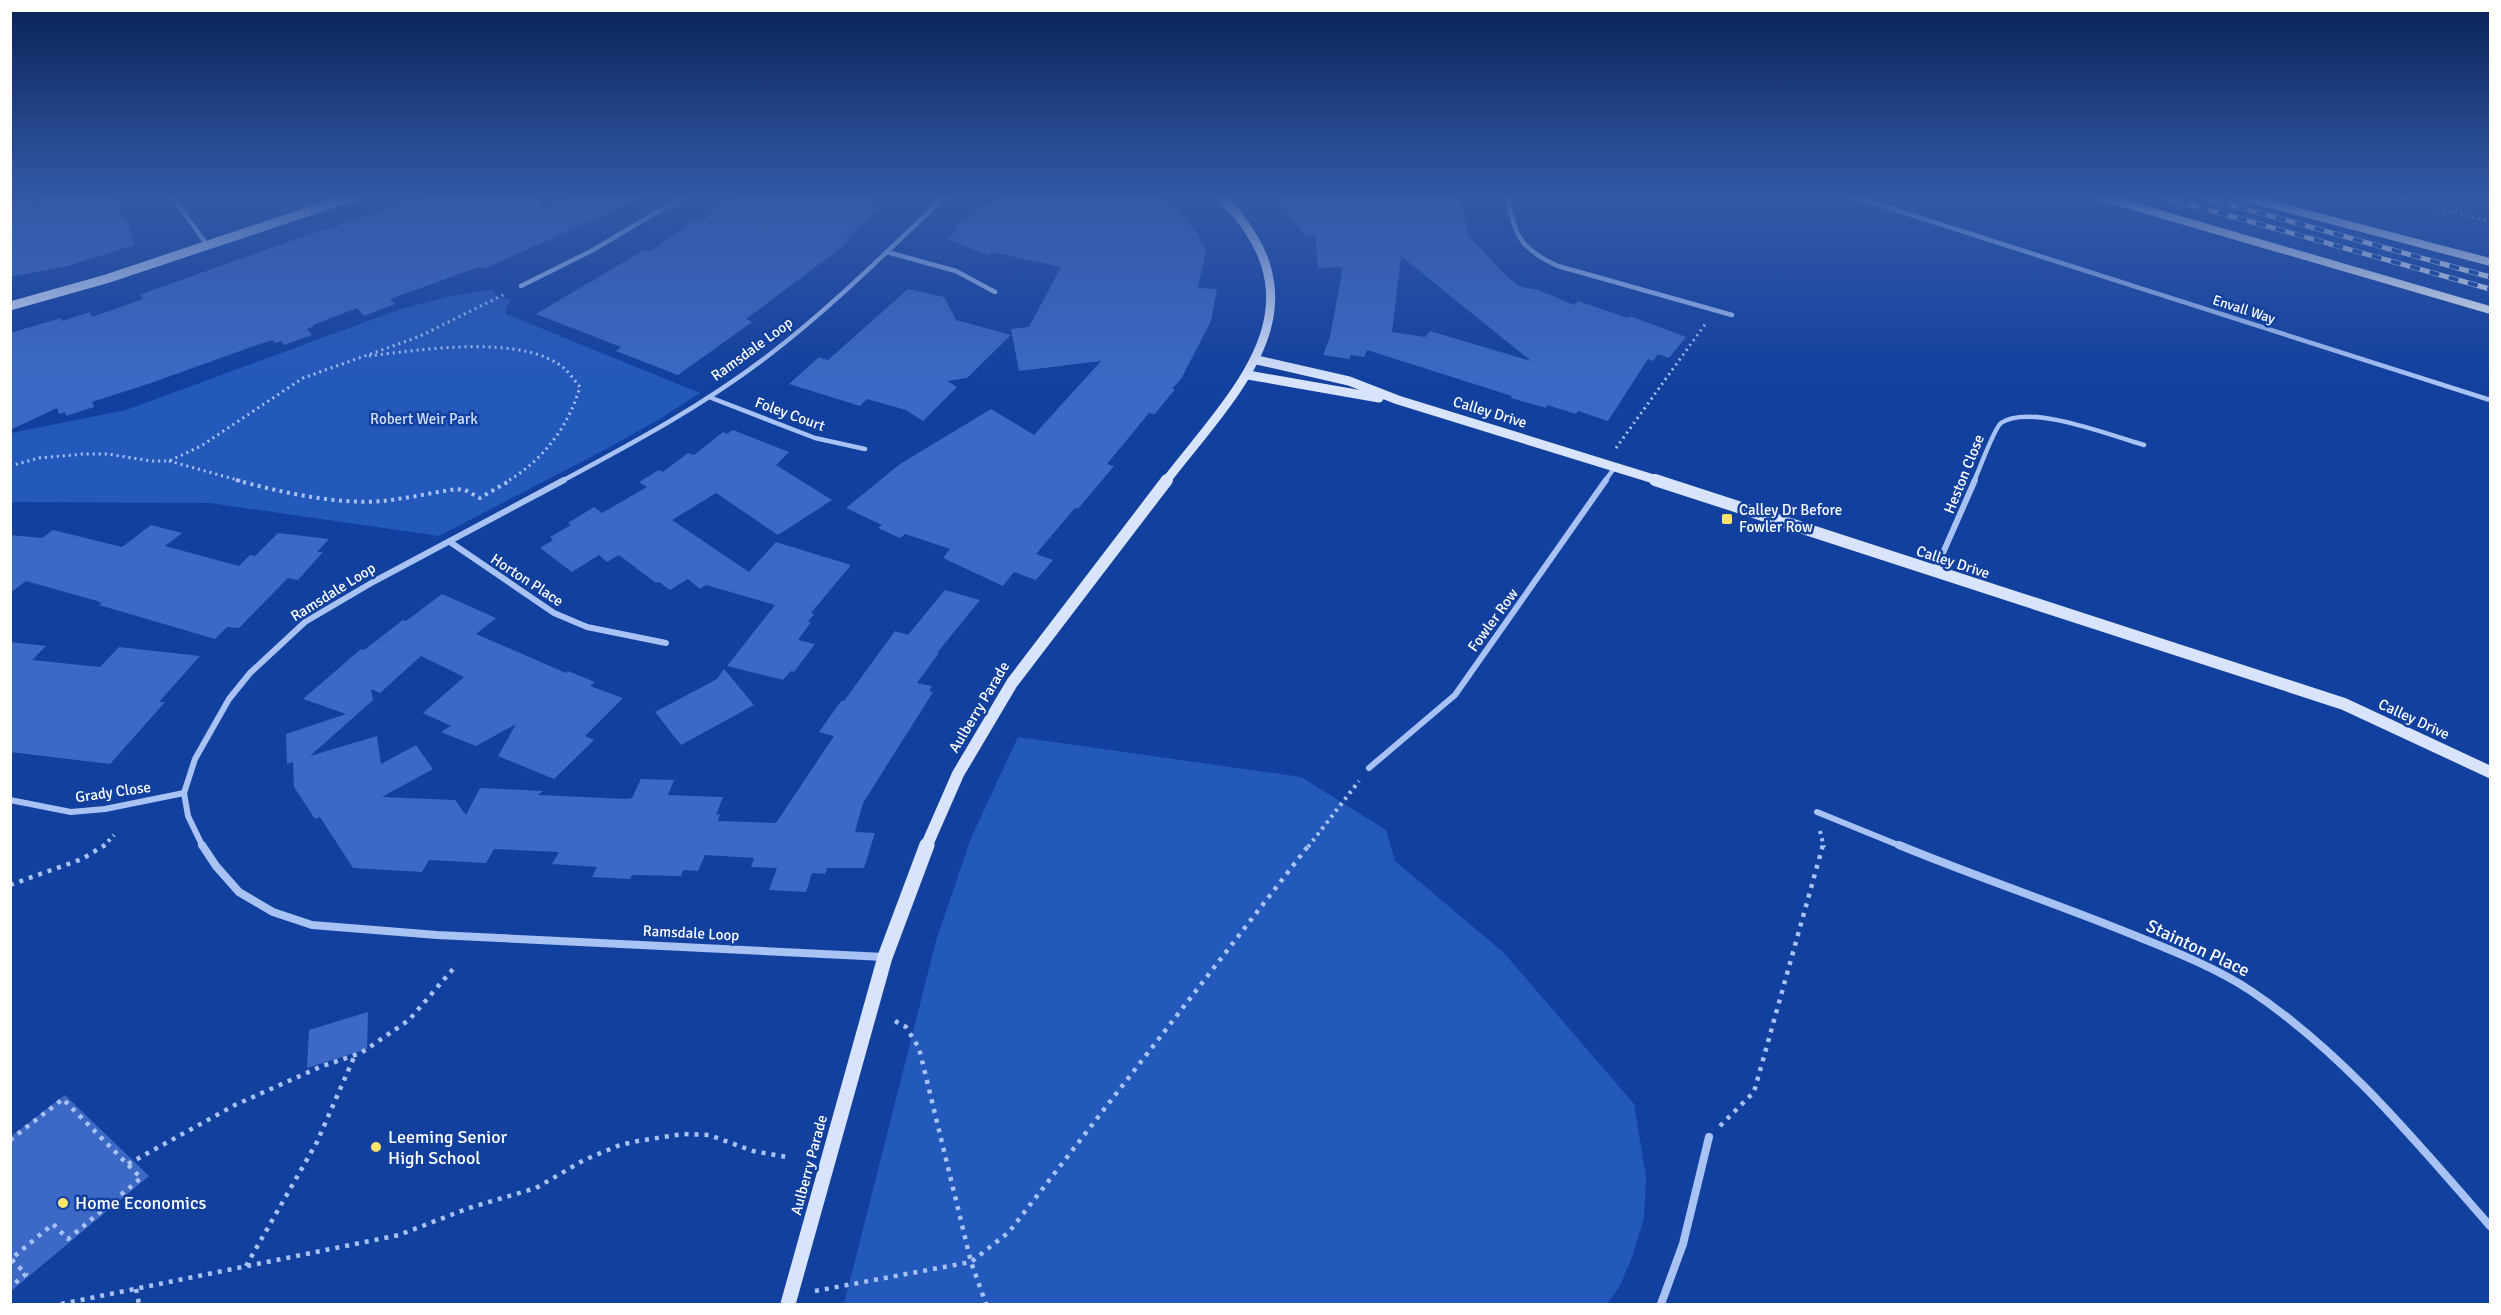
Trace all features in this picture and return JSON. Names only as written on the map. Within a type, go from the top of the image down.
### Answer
[{"type":"highway","points":[[2309,257],[2490,310]]},
{"type":"highway","points":[[2474,257],[2490,262]]},
{"type":"main road","points":[[10,306],[59,293],[169,257]]},
{"type":"main road","name":"Aulberry Parade","points":[[790,1300],[885,957],[919,863],[958,774],[1012,683],[1035,650],[1248,375],[1257,360],[1271,315],[1272,292],[1265,257]]},
{"type":"main road","name":"Calley Drive","points":[[1257,360],[1349,381],[1398,400],[1615,467],[2344,704],[2489,769]]},
{"type":"main road","name":"Calley Drive","points":[[1248,375],[1335,392],[1398,400]]},
{"type":"street","points":[[521,286],[578,257]]},
{"type":"street","name":"Ramsdale Loop","points":[[881,257],[794,336],[662,428],[338,601],[305,622],[250,673],[213,725],[195,759],[184,793],[188,816],[197,838],[216,866],[239,892],[273,912],[312,925],[437,935],[885,957]]},
{"type":"street","points":[[906,257],[956,272],[995,292]]},
{"type":"street","points":[[1538,257],[1558,266],[1732,315]]},
{"type":"street","name":"Envall Way","points":[[2044,257],[2490,400]]},
{"type":"street","name":"Foley Court","points":[[709,397],[815,438],[865,449]]},
{"type":"street","name":"Heston Close","points":[[1935,572],[1999,424],[2015,416],[2042,416],[2144,445]]},
{"type":"street","name":"Fowler Row","points":[[1369,768],[1455,694],[1615,467]]},
{"type":"street","name":"Horton Place","points":[[450,542],[554,613],[587,627],[666,643]]},
{"type":"street","name":"Grady Close","points":[[10,800],[71,812],[105,809],[184,793]]},
{"type":"street","name":"Stainton Place","points":[[1817,812],[1923,855],[2091,917],[2173,951],[2250,990],[2298,1026],[2366,1086],[2490,1226]]},
{"type":"street","points":[[1661,1305],[1683,1244],[1709,1137]]},
{"type":"path","points":[[169,461],[201,446],[303,378],[369,356],[462,317],[521,286]]},
{"type":"path","points":[[1615,467],[1613,452],[1716,311]]},
{"type":"path","points":[[10,466],[39,458],[108,454],[151,461],[169,461],[257,486],[338,500],[381,501],[456,489],[465,490],[480,498],[501,488],[537,460],[563,429],[577,400],[580,387],[573,374],[565,368],[510,348],[460,346],[369,356]]},
{"type":"path","points":[[790,1300],[971,1262],[1009,1232],[1369,768]]},
{"type":"path","points":[[1709,1137],[1754,1092],[1824,848],[1817,812]]},
{"type":"path","points":[[10,885],[85,858],[107,845],[114,835]]},
{"type":"path","points":[[128,1164],[235,1105],[355,1055],[379,1042],[409,1020],[453,969]]},
{"type":"path","points":[[895,1021],[906,1028],[919,1048],[971,1262],[986,1305]]},
{"type":"path","points":[[246,1266],[317,1142],[355,1055]]},
{"type":"path","points":[[10,1140],[63,1099],[141,1178],[68,1239],[53,1224],[11,1259],[26,1274],[10,1287]]},
{"type":"path","points":[[61,1305],[399,1235],[469,1208],[536,1188],[584,1160],[620,1145],[638,1141],[683,1134],[709,1135],[753,1151],[787,1156]]},
{"type":"path","points":[[136,1289],[139,1305]]},
{"type":"green space","name":"Robert Weir Park","points":[[492,289],[498,296],[511,300],[506,307],[506,314],[700,393],[608,448],[439,536],[210,503],[11,502],[11,433],[126,410],[398,310],[447,297]]},
{"type":"green space","points":[[1018,737],[1301,777],[1386,830],[1395,861],[1504,953],[1634,1104],[1646,1178],[1644,1218],[1620,1286],[1607,1304],[844,1304],[936,941],[971,838]]},
{"type":"building","points":[[10,257],[95,257],[68,266],[10,277]]},
{"type":"building","points":[[245,257],[510,257],[486,268],[479,267],[390,299],[395,304],[364,316],[357,308],[313,325],[307,329],[312,335],[284,345],[281,341],[275,343],[273,340],[92,402],[94,407],[66,416],[65,412],[59,414],[57,408],[10,430],[10,333],[90,312],[92,317],[143,299],[140,295]]},
{"type":"building","points":[[632,257],[828,257],[746,319],[752,322],[678,375],[616,351],[621,347],[536,314]]},
{"type":"building","points":[[1017,257],[1204,257],[1198,288],[1217,289],[1211,321],[1181,379],[1172,389],[1175,389],[1155,414],[1149,413],[1107,464],[1114,466],[1036,554],[1053,560],[1036,580],[1014,572],[1003,586],[943,558],[950,549],[905,534],[900,538],[878,528],[882,525],[846,508],[900,464],[991,409],[1034,435],[1101,361],[1019,371],[1011,329],[1029,327],[1061,267]]},
{"type":"building","points":[[1317,257],[1401,257],[1392,332],[1425,337],[1430,331],[1531,361],[1403,257],[1489,257],[1505,275],[1521,287],[1538,290],[1574,305],[1578,301],[1628,318],[1630,316],[1686,337],[1669,358],[1658,354],[1653,361],[1648,359],[1608,421],[1578,411],[1576,414],[1547,405],[1546,408],[1511,398],[1512,396],[1367,350],[1364,357],[1351,355],[1349,359],[1323,355],[1330,337],[1343,267],[1318,268]]},
{"type":"building","points":[[908,289],[944,297],[956,320],[1011,335],[967,378],[947,381],[957,387],[923,421],[906,410],[867,399],[860,406],[789,384],[819,357],[828,360]]},
{"type":"building","points":[[733,430],[789,452],[776,465],[832,500],[778,535],[716,493],[672,520],[749,572],[776,542],[851,565],[811,613],[814,614],[808,622],[811,622],[798,640],[815,644],[794,672],[791,671],[783,680],[727,666],[775,605],[706,585],[700,589],[688,579],[670,590],[659,582],[656,583],[619,555],[607,562],[599,555],[572,572],[540,548],[553,540],[550,537],[571,525],[568,523],[594,507],[602,513],[647,487],[639,482],[659,470],[663,472],[688,453],[694,455],[723,432],[727,434]]},
{"type":"building","points":[[151,525],[182,533],[165,546],[239,566],[250,555],[255,556],[278,533],[329,539],[317,552],[323,552],[298,580],[288,578],[239,628],[227,627],[215,639],[26,581],[10,593],[10,535],[42,538],[53,530],[122,547]]},
{"type":"building","points":[[945,590],[980,600],[937,653],[939,653],[917,683],[932,686],[929,691],[933,692],[863,803],[855,832],[875,833],[864,868],[827,868],[825,874],[812,873],[806,892],[769,890],[777,868],[751,867],[754,858],[705,855],[698,871],[683,870],[681,876],[632,875],[630,879],[592,877],[597,867],[552,864],[559,852],[494,849],[486,863],[429,860],[422,872],[353,868],[320,817],[315,819],[294,787],[293,762],[287,764],[286,734],[346,714],[303,699],[361,649],[364,650],[442,594],[496,618],[476,634],[566,673],[568,671],[595,682],[590,686],[623,698],[585,736],[594,740],[554,779],[498,756],[516,724],[476,746],[441,732],[451,726],[423,713],[464,677],[421,656],[380,693],[371,689],[373,700],[310,756],[377,736],[381,764],[416,745],[433,769],[382,797],[455,800],[466,815],[480,788],[543,791],[538,795],[627,799],[632,798],[641,779],[674,780],[668,795],[723,797],[716,815],[720,814],[718,821],[776,823],[834,736],[819,732],[841,701],[844,701],[895,631],[908,635]]},
{"type":"building","points":[[10,642],[46,646],[32,660],[100,667],[119,647],[200,656],[159,702],[165,702],[110,764],[10,752]]},
{"type":"building","points":[[724,669],[754,705],[681,745],[655,712],[717,679]]},
{"type":"building","points":[[368,1012],[367,1049],[307,1068],[309,1030]]},
{"type":"building","name":"Home Economics","points":[[65,1095],[149,1176],[10,1292],[10,1137]]},
{"type":"railway","points":[[2378,257],[2490,289]]},
{"type":"railway","points":[[2419,257],[2490,277]]},
{"type":"place","name":"Calley Dr Before Fowler Row","points":[[1727,519]]},
{"type":"place","name":"Leeming Senior High School","points":[[376,1147]]},
{"type":"place","name":"Home Economics","points":[[63,1203]]}]
